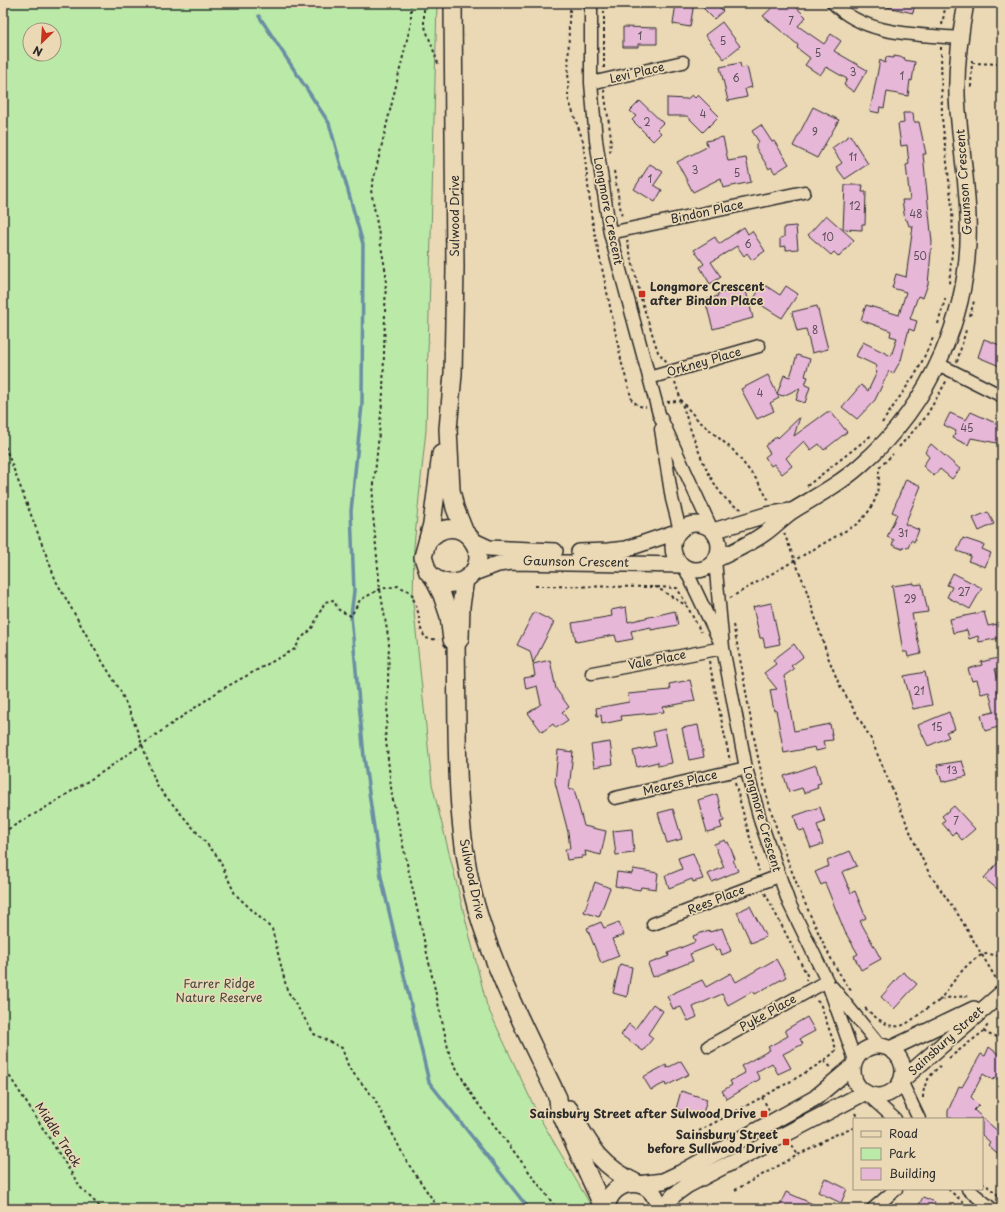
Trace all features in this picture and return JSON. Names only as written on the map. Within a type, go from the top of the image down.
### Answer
[{"type":"main road","name":"Sulwood Drive","points":[[453,642],[460,638],[461,606],[468,576],[478,558],[477,549],[469,537],[455,508],[451,490],[448,429],[454,321],[454,3]]},
{"type":"main road","name":"Sulwood Drive","points":[[448,429],[440,461],[432,524],[424,549],[424,564],[433,577],[442,595],[453,642],[460,796],[463,835],[469,875],[476,905],[492,956],[558,1098],[559,1110],[605,1209]]},
{"type":"main road","points":[[427,542],[440,530],[453,529],[469,537]]},
{"type":"main road","points":[[433,577],[445,583],[459,582],[468,576]]},
{"type":"main road","name":"Sulwood Drive","points":[[558,1098],[570,1109],[600,1159],[617,1174],[649,1189],[653,1194],[658,1209]]},
{"type":"main road","points":[[605,1209],[613,1192],[623,1185],[637,1184]]},
{"type":"street","name":"Longmore Crescent","points":[[591,3],[591,83],[596,140],[610,233],[658,409],[668,478],[679,531]]},
{"type":"street","points":[[833,3],[859,22],[882,30],[959,38]]},
{"type":"street","name":"Gaunson Crescent","points":[[715,560],[759,537],[793,510],[849,475],[888,439],[910,411],[938,364],[951,333],[961,300],[968,250],[968,217],[957,96],[959,38],[966,3]]},
{"type":"street","name":"Levi Place","points":[[591,83],[683,62]]},
{"type":"street","name":"Bindon Place","points":[[610,233],[804,192]]},
{"type":"street","name":"Orkney Place","points":[[649,378],[760,346]]},
{"type":"street","points":[[938,364],[1002,396]]},
{"type":"street","name":"Longmore Crescent","points":[[658,409],[713,531]]},
{"type":"street","name":"Gaunson Crescent","points":[[713,531],[793,510]]},
{"type":"street","points":[[690,524],[708,526],[713,531],[719,545],[715,560],[711,565],[700,569],[689,569],[678,560],[673,549],[675,537],[679,531],[690,524]]},
{"type":"street","name":"Gaunson Crescent","points":[[469,537],[489,548],[507,550],[608,551],[626,549],[679,531]]},
{"type":"street","name":"Longmore Crescent","points":[[715,560],[723,648],[746,768],[760,823],[779,876],[808,943],[827,981],[854,1063]]},
{"type":"street","name":"Gaunson Crescent","points":[[468,576],[498,564],[512,562],[683,565]]},
{"type":"street","name":"Longmore Crescent","points":[[683,565],[723,648]]},
{"type":"street","name":"Vale Place","points":[[592,672],[723,648]]},
{"type":"street","name":"Meares Place","points":[[615,798],[746,768]]},
{"type":"street","name":"Rees Place","points":[[653,924],[779,876]]},
{"type":"street","name":"Longmore Crescent","points":[[827,981],[885,1048]]},
{"type":"street","name":"Pyke Place","points":[[709,1046],[827,981]]},
{"type":"street","name":"Sainsbury Street","points":[[885,1048],[997,991]]},
{"type":"street","name":"Sainsbury Street","points":[[901,1081],[997,991]]},
{"type":"street","points":[[637,1184],[663,1181],[680,1173],[815,1098],[854,1063],[865,1049],[885,1048],[896,1053],[903,1066],[901,1081],[891,1094],[875,1097],[866,1094],[688,1185],[674,1196],[662,1209]]},
{"type":"street","points":[[854,1063],[854,1082],[894,1118]]},
{"type":"street","points":[[901,1081],[919,1118]]},
{"type":"street","points":[[873,1209],[895,1190]]},
{"type":"street","points":[[969,1190],[992,1209]]},
{"type":"path","points":[[411,3],[411,23],[371,190],[386,274],[383,393],[372,504],[380,589],[389,642],[387,721],[384,731],[392,796],[450,1057],[473,1097],[557,1209]]},
{"type":"path","points":[[424,3],[424,24],[440,71],[454,74]]},
{"type":"path","points":[[604,3],[604,72]]},
{"type":"path","points":[[941,28],[946,3]]},
{"type":"path","points":[[941,48],[942,118],[952,207],[953,242],[949,286]]},
{"type":"path","points":[[972,63],[1002,64]]},
{"type":"path","points":[[604,91],[611,137],[610,153]]},
{"type":"path","points":[[613,168],[622,219]]},
{"type":"path","points":[[626,237],[642,302],[658,352],[669,364]]},
{"type":"path","points":[[882,423],[918,370],[936,332],[947,293]]},
{"type":"path","points":[[674,378],[689,430],[718,489],[725,500],[736,507],[746,510]]},
{"type":"path","points":[[658,409],[676,400],[682,402],[698,420],[733,450],[757,480],[770,502]]},
{"type":"path","points":[[806,487],[878,430]]},
{"type":"path","points":[[3,441],[56,581],[90,643],[120,690],[157,786],[218,857],[235,894],[272,929],[287,990],[314,1034],[342,1048],[349,1068],[374,1098],[407,1162],[439,1209]]},
{"type":"path","points":[[728,599],[857,524],[869,513]]},
{"type":"path","points":[[784,532],[839,684],[871,738],[929,873],[959,916],[981,955],[997,991]]},
{"type":"path","points":[[3,832],[40,812],[219,691],[295,649],[301,638],[311,630],[325,602],[333,600],[339,610],[351,616],[360,600],[380,589],[398,586],[410,592],[418,612],[421,629],[425,638],[453,642]]},
{"type":"path","points":[[534,586],[677,588],[705,639],[732,771],[759,869],[758,876]]},
{"type":"path","points":[[656,587],[687,606]]},
{"type":"path","points":[[732,619],[761,772],[777,826],[799,890],[826,948],[843,980],[855,995]]},
{"type":"path","points":[[763,891],[768,894],[807,975],[806,985]]},
{"type":"path","points":[[938,1002],[962,971],[981,955],[992,954],[1002,957]]},
{"type":"path","points":[[699,1131],[762,1098],[824,1061],[835,1052],[836,1049],[820,1003],[811,996]]},
{"type":"path","points":[[863,1006],[880,1020],[895,1027],[904,1026],[938,1002],[947,998],[976,996]]},
{"type":"path","points":[[876,1024],[880,1020]]},
{"type":"path","points":[[925,1103],[922,1097],[924,1085],[930,1075],[945,1061],[984,1031],[990,1020]]},
{"type":"path","points":[[984,1031],[987,1034],[1002,1038]]},
{"type":"path","points":[[824,1061],[833,1069]]},
{"type":"path","name":"Middle Track","points":[[3,1066],[81,1188],[102,1209]]},
{"type":"path","points":[[735,1190],[832,1136],[853,1128]]},
{"type":"path","points":[[983,1183],[1002,1198]]},
{"type":"path","points":[[949,1190],[971,1209]]},
{"type":"green space","name":"Farrer Ridge Nature Reserve","points":[[3,3],[437,3],[426,430],[414,546],[413,603],[432,784],[487,1006],[538,1115],[593,1209],[3,1209]]},
{"type":"building","points":[[676,3],[694,3],[690,27],[673,24]]},
{"type":"building","points":[[698,3],[715,3],[723,11],[714,19]]},
{"type":"building","points":[[777,3],[792,3],[806,17],[798,26],[824,44],[831,34],[841,41],[834,51],[867,70],[854,92],[844,85],[847,79],[826,67],[820,75],[805,65],[810,58],[797,48],[798,45],[763,16]]},
{"type":"building","points":[[887,3],[915,3],[913,13],[887,7]]},
{"type":"building","points":[[722,22],[740,46],[724,59],[705,35]]},
{"type":"building","points":[[623,27],[657,28],[657,44],[638,44],[638,47],[623,47]]},
{"type":"building","points":[[894,56],[915,62],[912,81],[910,80],[908,96],[887,92],[884,108],[880,107],[879,113],[870,111],[880,60],[885,63],[886,57],[894,58]]},
{"type":"building","points":[[740,63],[741,68],[747,67],[752,87],[745,89],[747,97],[728,101],[720,67]]},
{"type":"building","points":[[692,95],[695,98],[698,95],[719,116],[703,132],[687,116],[667,116],[667,98],[687,99]]},
{"type":"building","points":[[640,101],[663,123],[657,129],[661,133],[653,141],[632,120],[636,116],[630,111]]},
{"type":"building","points":[[813,107],[839,120],[817,158],[793,146]]},
{"type":"building","points":[[903,113],[913,113],[914,122],[919,122],[926,154],[923,154],[932,242],[928,284],[923,298],[918,296],[910,319],[917,321],[914,331],[909,329],[901,360],[893,374],[889,371],[875,400],[857,419],[842,407],[861,385],[868,391],[877,372],[875,370],[877,366],[856,356],[863,342],[891,356],[897,338],[890,336],[891,331],[861,320],[866,305],[899,315],[906,292],[892,288],[896,274],[906,277],[913,226],[909,226],[907,220],[905,220],[902,200],[910,200],[906,165],[909,164],[907,145],[901,146],[898,124],[904,123]]},
{"type":"building","points":[[761,125],[772,142],[774,141],[789,164],[775,173],[771,167],[769,169],[756,148],[756,144],[759,142],[752,131]]},
{"type":"building","points":[[850,135],[868,164],[845,179],[836,167],[842,163],[832,148]]},
{"type":"building","points":[[723,137],[728,161],[746,158],[751,182],[723,188],[721,178],[693,192],[677,162],[707,147],[706,141]]},
{"type":"building","points":[[650,164],[663,172],[654,185],[662,190],[655,202],[634,189]]},
{"type":"building","points":[[845,185],[863,185],[862,192],[866,192],[865,224],[862,224],[862,230],[843,229]]},
{"type":"building","points":[[826,215],[854,240],[839,257],[834,252],[831,255],[808,235]]},
{"type":"building","points":[[796,226],[798,249],[786,250],[786,246],[780,247],[780,238],[784,237],[784,227]]},
{"type":"building","points":[[744,227],[748,234],[752,231],[765,251],[752,260],[747,253],[744,256],[737,246],[711,262],[721,277],[710,284],[700,267],[704,264],[694,250],[715,237],[719,244]]},
{"type":"building","points":[[763,284],[780,295],[786,286],[798,294],[782,318],[753,300]]},
{"type":"building","points":[[745,287],[753,318],[713,329],[705,300],[718,296],[717,294]]},
{"type":"building","points":[[817,306],[828,349],[812,353],[806,329],[797,331],[792,312]]},
{"type":"building","points":[[984,339],[1002,346],[1002,367],[978,357]]},
{"type":"building","points":[[797,355],[810,359],[805,376],[808,377],[805,385],[810,387],[805,403],[796,400],[800,388],[783,396],[777,394],[784,375],[790,377]]},
{"type":"building","points":[[768,375],[779,398],[770,403],[774,411],[757,419],[741,389]]},
{"type":"building","points":[[827,412],[831,412],[847,432],[824,450],[819,444],[811,450],[804,441],[786,458],[792,466],[782,474],[774,464],[771,466],[765,457],[770,453],[765,446],[777,436],[778,438],[800,417],[794,436]]},
{"type":"building","points":[[971,412],[1002,426],[1002,444],[971,438],[968,445],[953,438],[956,431],[944,425],[950,413],[966,420]]},
{"type":"building","points":[[931,444],[960,469],[952,479],[940,469],[934,476],[923,466],[929,457],[925,452]]},
{"type":"building","points":[[906,479],[921,486],[905,524],[919,530],[914,542],[911,540],[908,548],[903,547],[902,549],[892,545],[894,540],[887,537],[897,514],[892,512]]},
{"type":"building","points":[[988,512],[994,524],[979,531],[973,518]]},
{"type":"building","points":[[963,538],[984,545],[982,549],[991,553],[985,567],[968,561],[971,556],[957,551]]},
{"type":"building","points":[[953,573],[982,588],[970,609],[947,597],[952,587],[947,585]]},
{"type":"building","points":[[914,583],[914,585],[922,584],[928,612],[912,614],[921,654],[908,657],[907,652],[903,652],[892,586]]},
{"type":"building","points":[[771,603],[780,644],[765,647],[763,638],[760,638],[753,607]]},
{"type":"building","points":[[626,607],[628,622],[675,611],[678,625],[651,630],[651,627],[631,631],[633,639],[617,642],[615,635],[576,642],[572,623],[612,616],[611,610]]},
{"type":"building","points":[[534,612],[554,622],[533,663],[530,651],[517,645]]},
{"type":"building","points":[[984,612],[988,626],[997,624],[1000,638],[979,642],[978,636],[969,639],[967,630],[953,633],[950,619]]},
{"type":"building","points":[[794,644],[803,657],[791,666],[794,669],[784,676],[794,731],[830,724],[833,740],[823,741],[825,749],[816,751],[815,747],[784,753],[776,710],[774,711],[770,690],[777,689],[764,673],[776,664],[773,660]]},
{"type":"building","points":[[1002,657],[1002,667],[995,669],[1001,689],[997,690],[1002,705],[1002,730],[998,731],[998,727],[985,731],[981,715],[994,712],[989,692],[981,694],[977,680],[972,681],[968,669],[982,665],[981,662]]},
{"type":"building","points":[[550,660],[556,689],[569,707],[562,712],[568,720],[556,728],[553,724],[542,732],[528,713],[541,704],[537,686],[526,689],[524,678],[535,676],[533,664]]},
{"type":"building","points":[[925,672],[932,705],[913,709],[904,676]]},
{"type":"building","points":[[690,680],[695,701],[663,707],[664,712],[621,716],[622,720],[602,724],[601,715],[597,716],[596,708],[629,702],[628,694],[670,690],[669,684]]},
{"type":"building","points":[[949,712],[955,729],[946,732],[949,737],[928,746],[918,725]]},
{"type":"building","points":[[698,725],[704,757],[689,760],[682,728]]},
{"type":"building","points":[[665,729],[672,763],[658,766],[658,762],[637,767],[633,751],[656,746],[653,732]]},
{"type":"building","points":[[610,742],[613,764],[594,767],[591,745]]},
{"type":"building","points":[[558,750],[573,752],[569,790],[574,789],[584,826],[606,831],[601,855],[585,851],[586,856],[582,856],[582,858],[567,860],[565,849],[570,849],[568,832],[555,782]]},
{"type":"building","points":[[962,761],[967,776],[942,782],[937,765]]},
{"type":"building","points":[[816,765],[821,783],[817,784],[818,788],[804,793],[802,788],[789,792],[784,776]]},
{"type":"building","points":[[717,794],[724,821],[720,822],[722,828],[707,832],[698,800]]},
{"type":"building","points":[[954,806],[975,829],[962,840],[955,832],[952,835],[942,823],[945,820],[942,816]]},
{"type":"building","points":[[820,807],[825,822],[817,825],[823,844],[811,848],[804,830],[799,831],[794,816]]},
{"type":"building","points":[[673,809],[682,839],[667,843],[658,813]]},
{"type":"building","points":[[632,829],[634,853],[616,855],[613,831]]},
{"type":"building","points":[[725,840],[726,843],[728,842],[738,871],[712,882],[708,874],[724,867],[714,844]]},
{"type":"building","points":[[850,851],[857,866],[842,872],[851,893],[855,891],[866,918],[860,921],[881,959],[861,970],[854,956],[858,954],[845,932],[825,883],[821,885],[815,872],[829,866],[827,861]]},
{"type":"building","points":[[693,853],[703,879],[693,882],[692,879],[669,888],[665,876],[682,869],[678,858]]},
{"type":"building","points":[[1002,858],[1002,893],[984,878]]},
{"type":"building","points":[[633,869],[658,873],[656,889],[641,887],[640,890],[615,886],[617,872],[632,874]]},
{"type":"building","points":[[595,882],[610,888],[599,917],[584,912]]},
{"type":"building","points":[[750,906],[766,937],[751,943],[737,912]]},
{"type":"building","points":[[601,922],[604,928],[619,922],[624,935],[612,939],[619,956],[601,963],[587,928]]},
{"type":"building","points":[[722,928],[731,951],[722,955],[720,949],[716,951],[713,945],[690,954],[693,961],[653,977],[648,964],[669,956],[668,953],[695,942],[693,936],[709,930],[710,932]]},
{"type":"building","points":[[776,959],[786,977],[755,994],[753,991],[728,1005],[722,994],[693,1007],[697,1017],[688,1021],[681,1007],[673,1009],[667,996],[702,980],[706,987],[731,973],[736,982]]},
{"type":"building","points":[[620,964],[632,967],[627,997],[613,993]]},
{"type":"building","points":[[903,972],[917,984],[894,1009],[881,997]]},
{"type":"building","points":[[653,1004],[663,1011],[648,1034],[653,1038],[643,1051],[621,1035],[629,1024],[635,1029]]},
{"type":"building","points":[[807,1017],[815,1031],[800,1039],[803,1044],[783,1054],[791,1068],[778,1074],[772,1063],[756,1072],[760,1079],[727,1099],[722,1091],[732,1085],[730,1081],[745,1073],[741,1066],[770,1050],[768,1047],[788,1036],[785,1030]]},
{"type":"building","points":[[989,1047],[1002,1057],[1002,1082],[995,1078],[993,1080],[983,1074],[971,1097],[979,1105],[974,1110],[983,1118],[948,1117],[948,1111],[959,1086],[962,1087],[981,1054],[985,1056]]},
{"type":"building","points":[[681,1061],[689,1074],[666,1086],[665,1083],[651,1090],[643,1077],[666,1065],[667,1068]]},
{"type":"building","points":[[681,1091],[707,1099],[702,1117],[676,1109]]},
{"type":"building","points":[[983,1118],[1002,1135],[1002,1157],[988,1145],[990,1142],[983,1136]]},
{"type":"building","points":[[825,1178],[847,1189],[841,1203],[818,1192]]},
{"type":"building","points":[[786,1192],[824,1209],[778,1209]]},
{"type":"building","points":[[923,1197],[935,1202],[932,1209],[917,1209]]},
{"type":"waterway","points":[[259,16],[329,123],[363,244],[362,405],[351,511],[354,591],[351,616],[364,757],[381,877],[429,1082],[529,1209]]},
{"type":"place","name":"Longmore Crescent after Bindon Place","points":[[642,294]]},
{"type":"place","name":"Sainsbury Street after Sulwood Drive","points":[[764,1114]]},
{"type":"place","name":"Sainsbury Street before Sullwood Drive","points":[[786,1142]]}]
